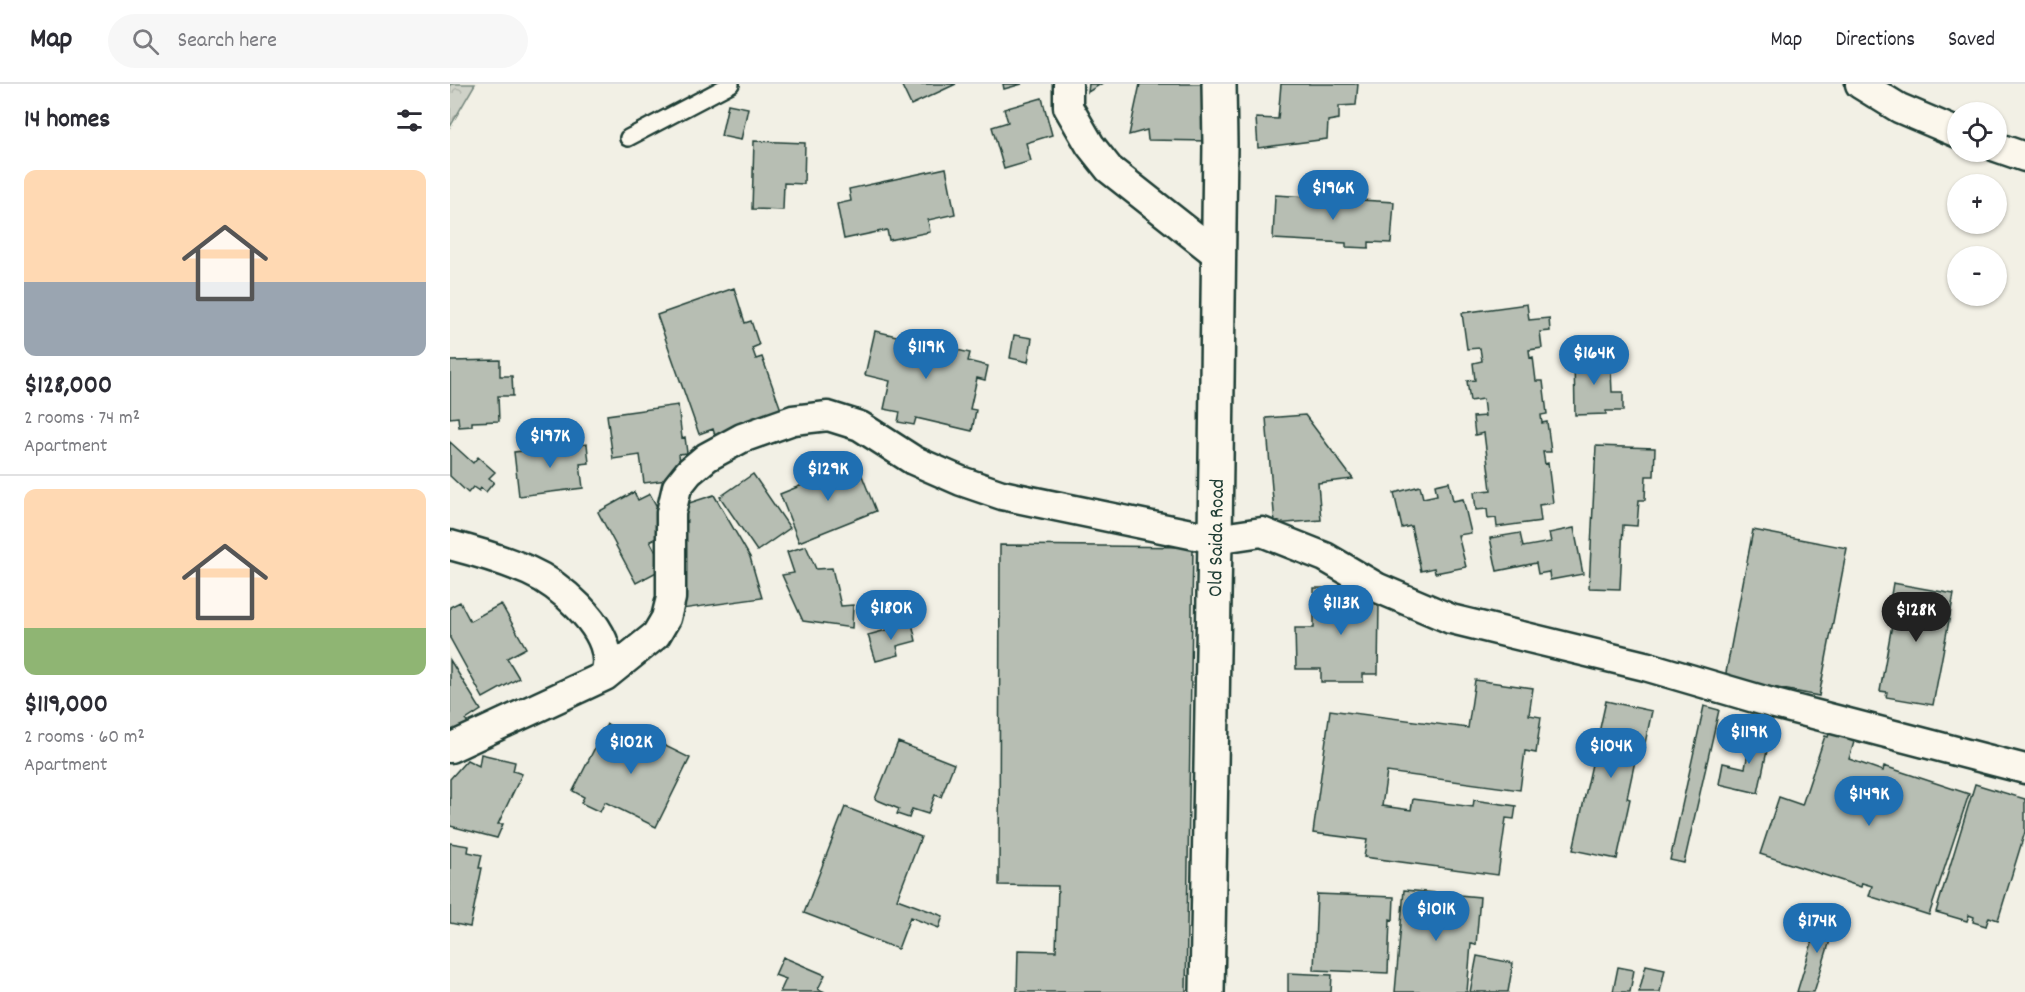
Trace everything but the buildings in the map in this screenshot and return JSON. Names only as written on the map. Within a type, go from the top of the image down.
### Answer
[{"type":"highway","name":"Old Saida Road","points":[[1207,992],[1215,539],[1219,84]]},
{"type":"street","points":[[1068,84],[1068,107],[1089,145],[1109,169],[1218,255]]},
{"type":"street","points":[[1860,84],[1899,108],[1947,128]]},
{"type":"street","points":[[2007,151],[2025,157]]},
{"type":"street","points":[[450,748],[605,676],[656,635],[666,618],[671,598],[671,513],[677,488],[689,472],[707,457],[742,438],[793,420],[828,416],[860,426],[913,460],[961,482],[1002,495],[1215,539],[1262,532],[1325,557],[1378,588],[1451,619],[1645,666],[1775,704],[2025,768]]},
{"type":"street","points":[[450,545],[476,551],[531,572],[563,593],[592,621],[604,642],[608,659],[605,676]]},
{"type":"lane","points":[[628,138],[731,84]]},
{"type":"green space","points":[[450,84],[475,84],[450,127]]}]
